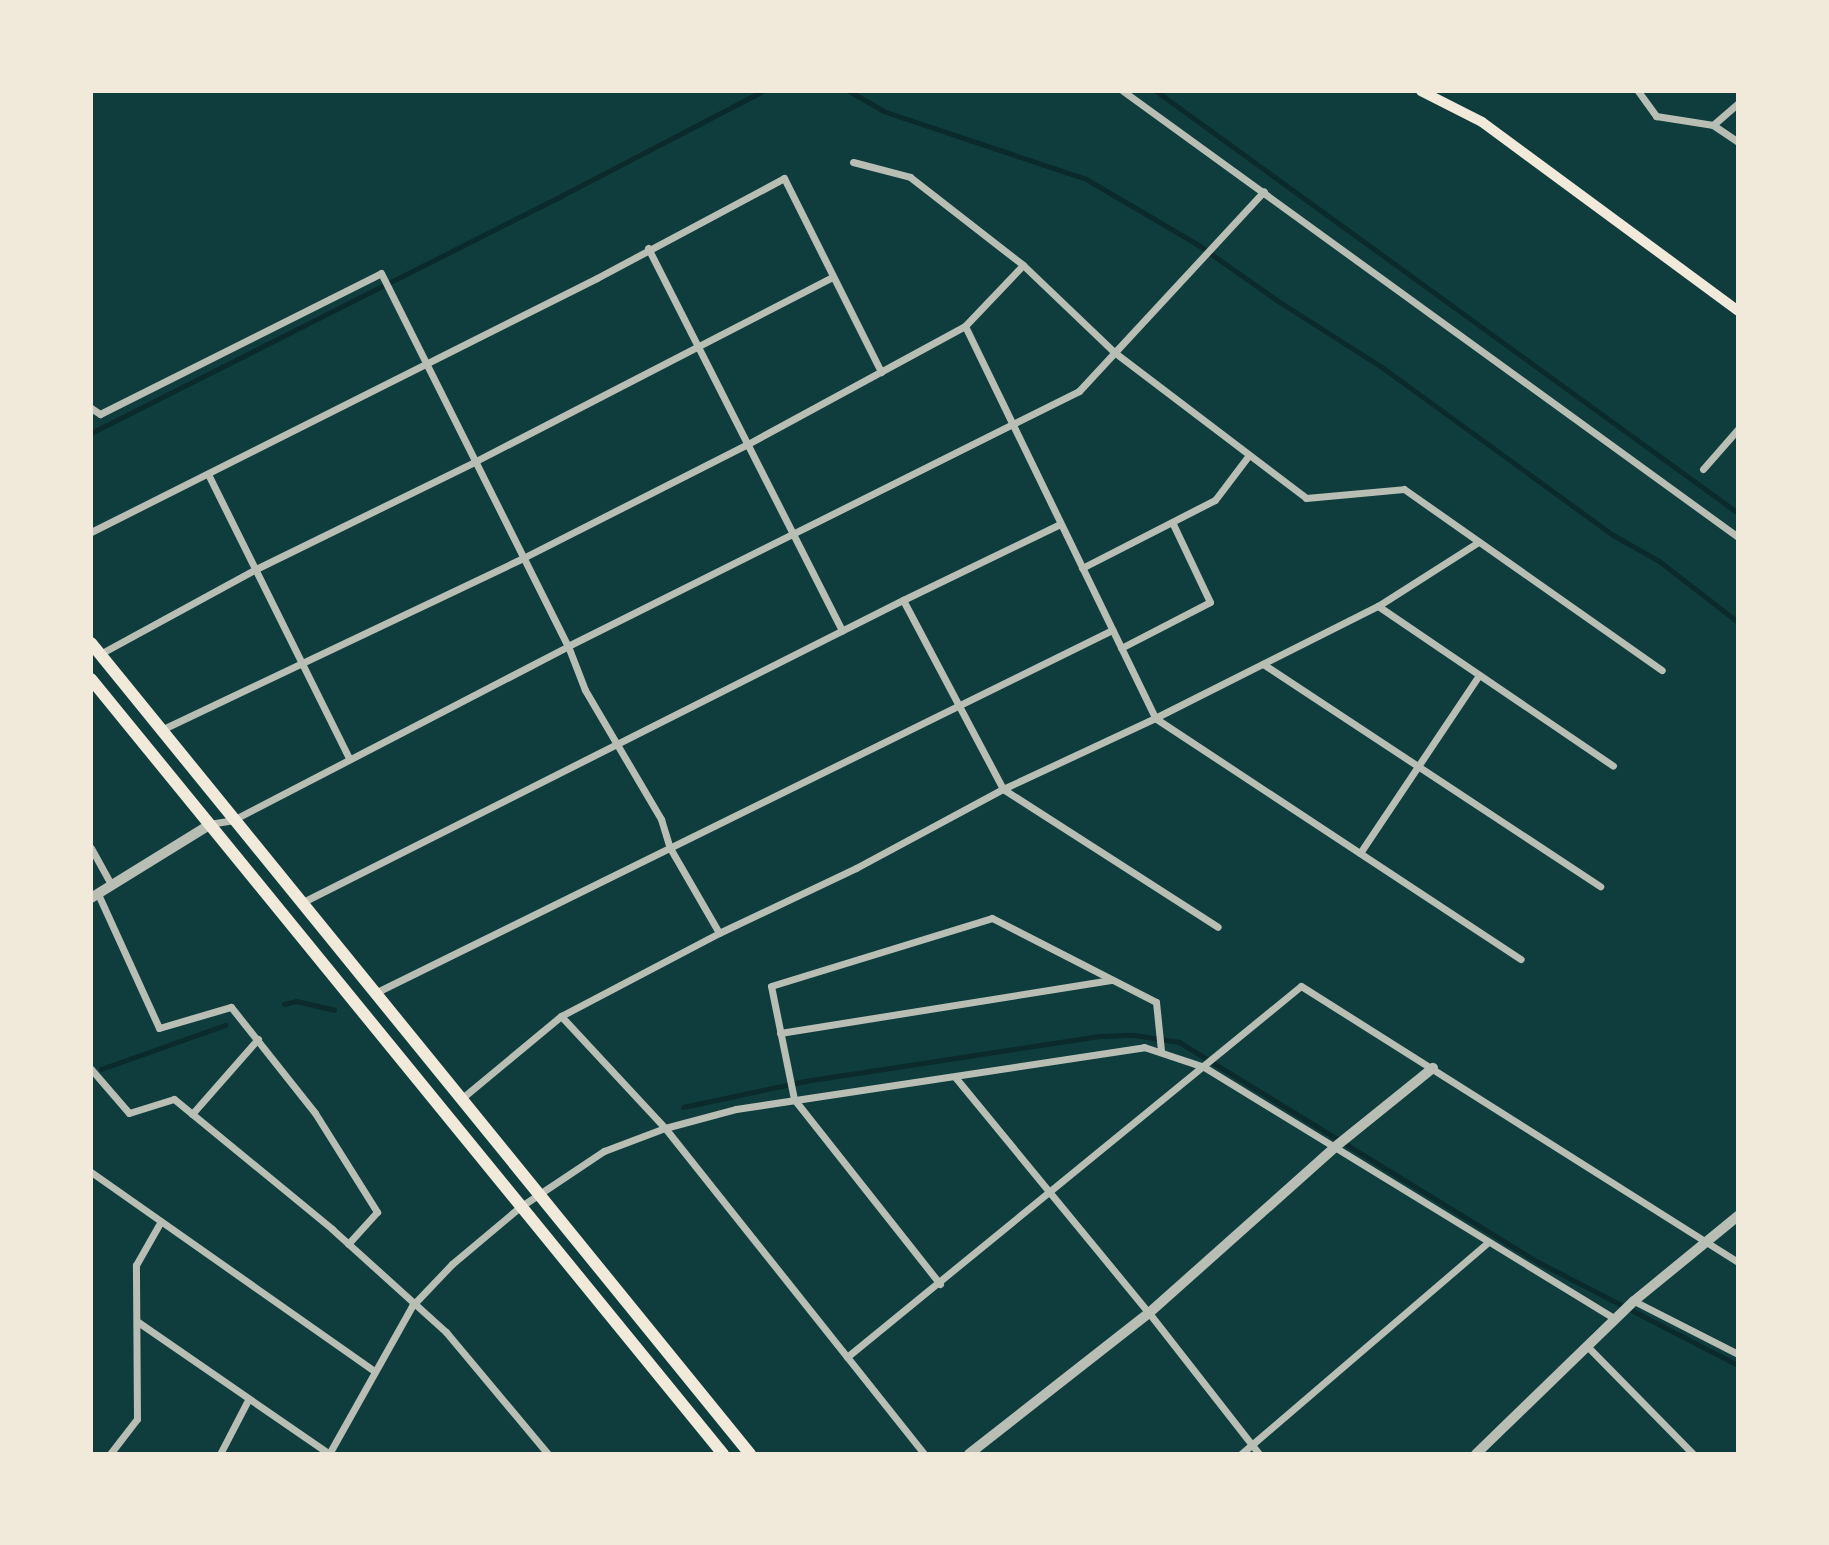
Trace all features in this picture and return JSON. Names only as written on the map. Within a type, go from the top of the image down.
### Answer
[{"type":"main road","points":[[1421,91],[1482,122],[1738,311]]},
{"type":"main road","points":[[91,643],[750,1454]]},
{"type":"main road","points":[[91,679],[720,1453]]},
{"type":"street","points":[[1123,91],[1264,191],[1386,284],[1586,424],[1738,537]]},
{"type":"street","points":[[1638,91],[1656,116],[1713,125],[1738,142]]},
{"type":"street","points":[[1713,125],[1738,103]]},
{"type":"street","points":[[853,162],[911,177],[1023,265],[1114,352],[1306,498],[1404,489],[1662,670]]},
{"type":"street","points":[[91,532],[597,278],[648,248],[784,178],[831,278],[881,372]]},
{"type":"street","points":[[348,1244],[377,1212],[314,1113],[231,1007],[159,1028],[94,896],[208,825],[233,820],[568,646],[1079,391],[1264,191]]},
{"type":"street","points":[[648,248],[695,346],[842,631]]},
{"type":"street","points":[[161,730],[523,558],[746,445],[965,326],[1023,265]]},
{"type":"street","points":[[91,408],[100,414],[380,273],[568,646],[585,690],[661,819],[670,848],[719,933]]},
{"type":"street","points":[[100,654],[256,569],[474,462],[831,278]]},
{"type":"street","points":[[965,326],[1155,718],[1521,959]]},
{"type":"street","points":[[1703,469],[1738,429]]},
{"type":"street","points":[[1082,568],[1215,500],[1249,455]]},
{"type":"street","points":[[208,474],[349,758]]},
{"type":"street","points":[[301,903],[903,600],[1060,524]]},
{"type":"street","points":[[1121,648],[1210,602],[1172,524]]},
{"type":"street","points":[[460,1100],[561,1016],[719,933],[856,868],[1003,789],[1155,718],[1378,606],[1477,542]]},
{"type":"street","points":[[903,600],[960,703],[1003,789],[1218,927]]},
{"type":"street","points":[[1378,606],[1613,766]]},
{"type":"street","points":[[374,994],[1112,630]]},
{"type":"street","points":[[1264,664],[1600,887]]},
{"type":"street","points":[[1360,853],[1479,675]]},
{"type":"street","points":[[91,848],[112,886]]},
{"type":"street","points":[[940,1284],[794,1099],[771,986],[992,918],[1156,1002],[1161,1050]]},
{"type":"street","points":[[780,1033],[1112,979]]},
{"type":"street","points":[[847,1357],[940,1284],[1301,986],[1738,1262]]},
{"type":"street","points":[[561,1016],[665,1128],[924,1454]]},
{"type":"street","points":[[192,1114],[258,1039]]},
{"type":"street","points":[[138,1322],[329,1454],[374,1371],[415,1304],[452,1264],[520,1207],[604,1151],[665,1128],[736,1109],[1144,1047],[1161,1050],[1204,1067],[1487,1243],[1615,1319]]},
{"type":"street","points":[[969,1454],[1149,1313],[1335,1147],[1433,1068]]},
{"type":"street","points":[[91,1069],[129,1113],[174,1099],[348,1244],[446,1332],[548,1454]]},
{"type":"street","points":[[955,1077],[1048,1194],[1149,1313],[1259,1454]]},
{"type":"street","points":[[91,1171],[160,1223],[374,1371]]},
{"type":"street","points":[[1476,1454],[1634,1301],[1738,1216]]},
{"type":"street","points":[[110,1454],[137,1419],[136,1265],[160,1223]]},
{"type":"street","points":[[1241,1454],[1253,1447],[1487,1243]]},
{"type":"street","points":[[1634,1301],[1738,1354]]},
{"type":"street","points":[[1587,1346],[1693,1454]]},
{"type":"street","points":[[219,1454],[248,1400]]},
{"type":"waterway","points":[[91,433],[763,91]]},
{"type":"waterway","points":[[849,91],[883,111],[1086,179],[1197,244],[1278,301],[1383,368],[1613,535],[1659,561],[1738,622]]},
{"type":"waterway","points":[[1156,91],[1738,513]]},
{"type":"waterway","points":[[284,1004],[296,1001],[334,1010]]},
{"type":"waterway","points":[[101,1069],[225,1025]]},
{"type":"waterway","points":[[683,1107],[805,1081],[1100,1036],[1134,1035],[1179,1042],[1540,1263],[1738,1365]]}]
